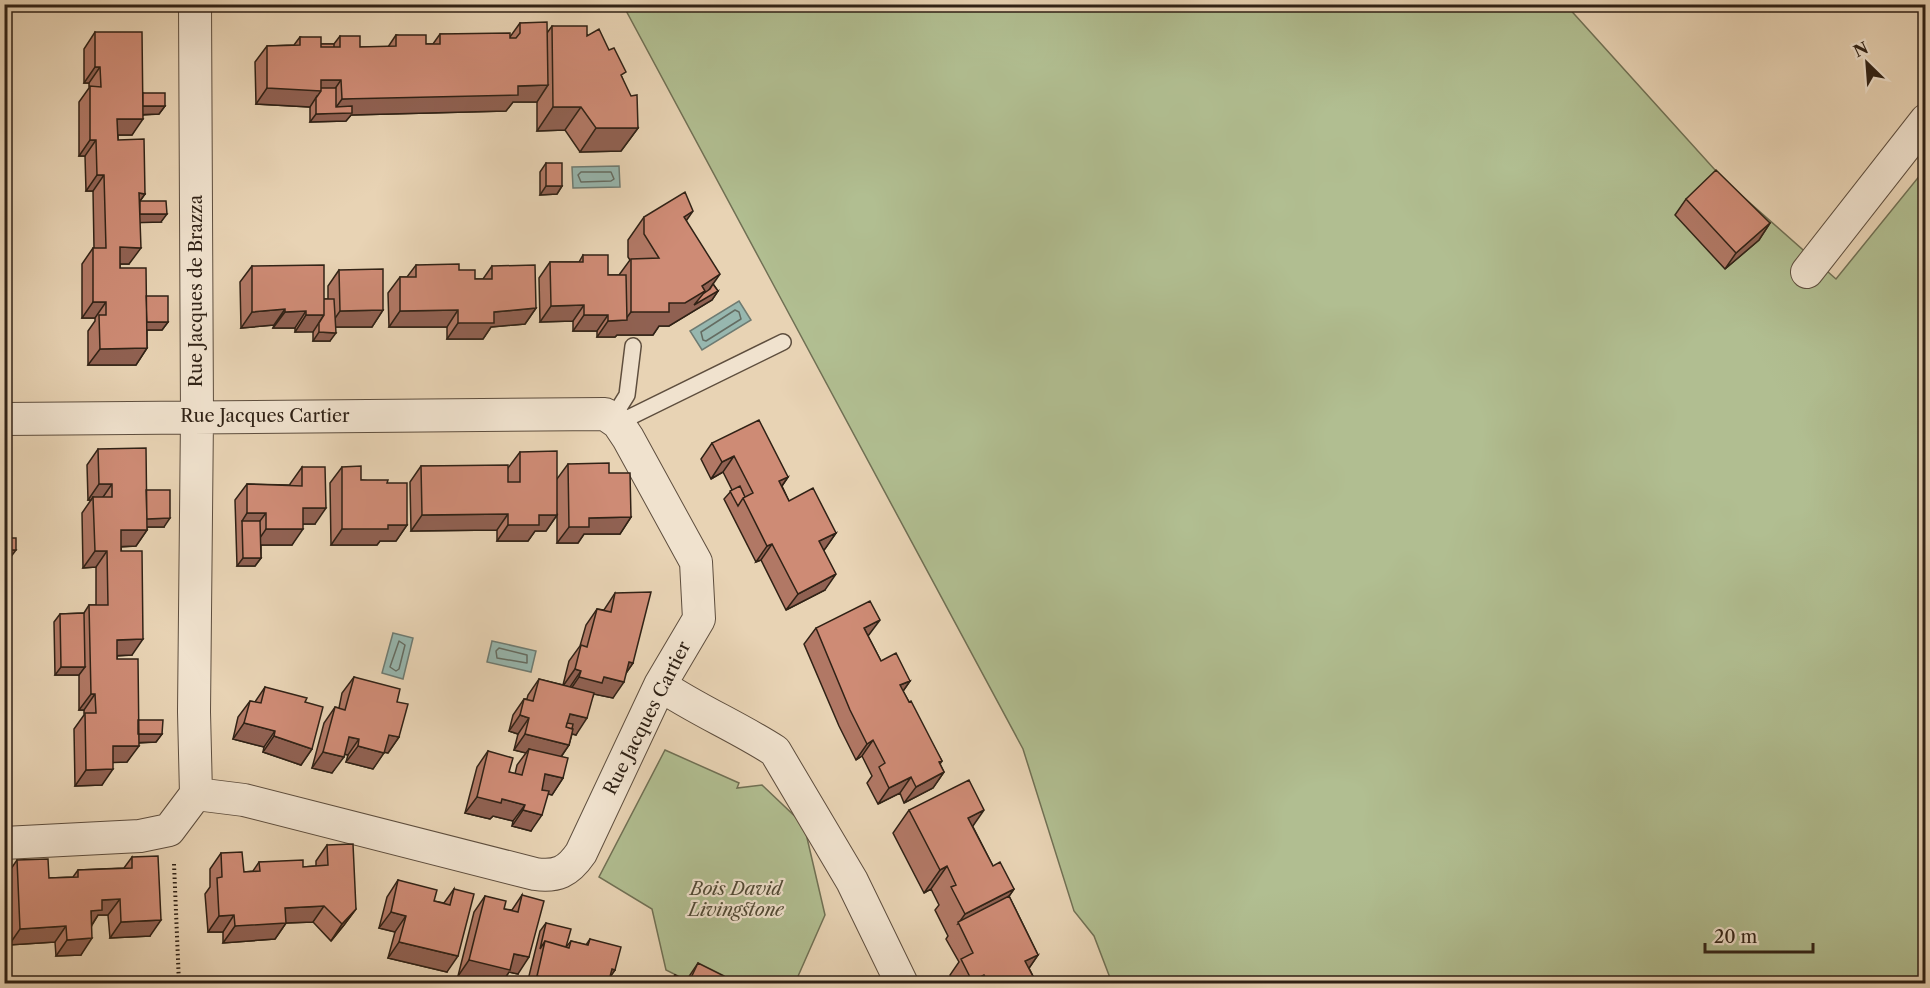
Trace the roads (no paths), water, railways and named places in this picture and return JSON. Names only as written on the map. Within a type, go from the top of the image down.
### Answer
[{"type":"street","name":"Rue Jacques de Brazza","points":[[195,4],[197,416],[194,712],[196,794]]},
{"type":"street","points":[[1807,272],[1926,120]]},
{"type":"street","name":"Rue Jacques Cartier","points":[[4,419],[605,414],[615,421],[696,562],[699,619],[660,685],[580,853],[574,864],[562,873],[550,876],[535,874],[244,800],[196,794]]},
{"type":"street","points":[[660,685],[695,709],[775,751],[852,881],[902,984]]},
{"type":"street","points":[[4,843],[140,837],[169,830],[196,794]]},
{"type":"lane","points":[[615,421],[783,342]]},
{"type":"lane","points":[[615,421],[627,395],[633,346]]},
{"type":"water","points":[[619,166],[620,187],[573,188],[572,167]]},
{"type":"water","points":[[739,301],[751,320],[702,350],[690,331]]},
{"type":"water","points":[[393,633],[413,638],[403,679],[382,673]]},
{"type":"water","points":[[492,641],[536,651],[531,672],[487,662]]},
{"type":"park label","name":"Bois David Livingstone","points":[[736,899]]}]
